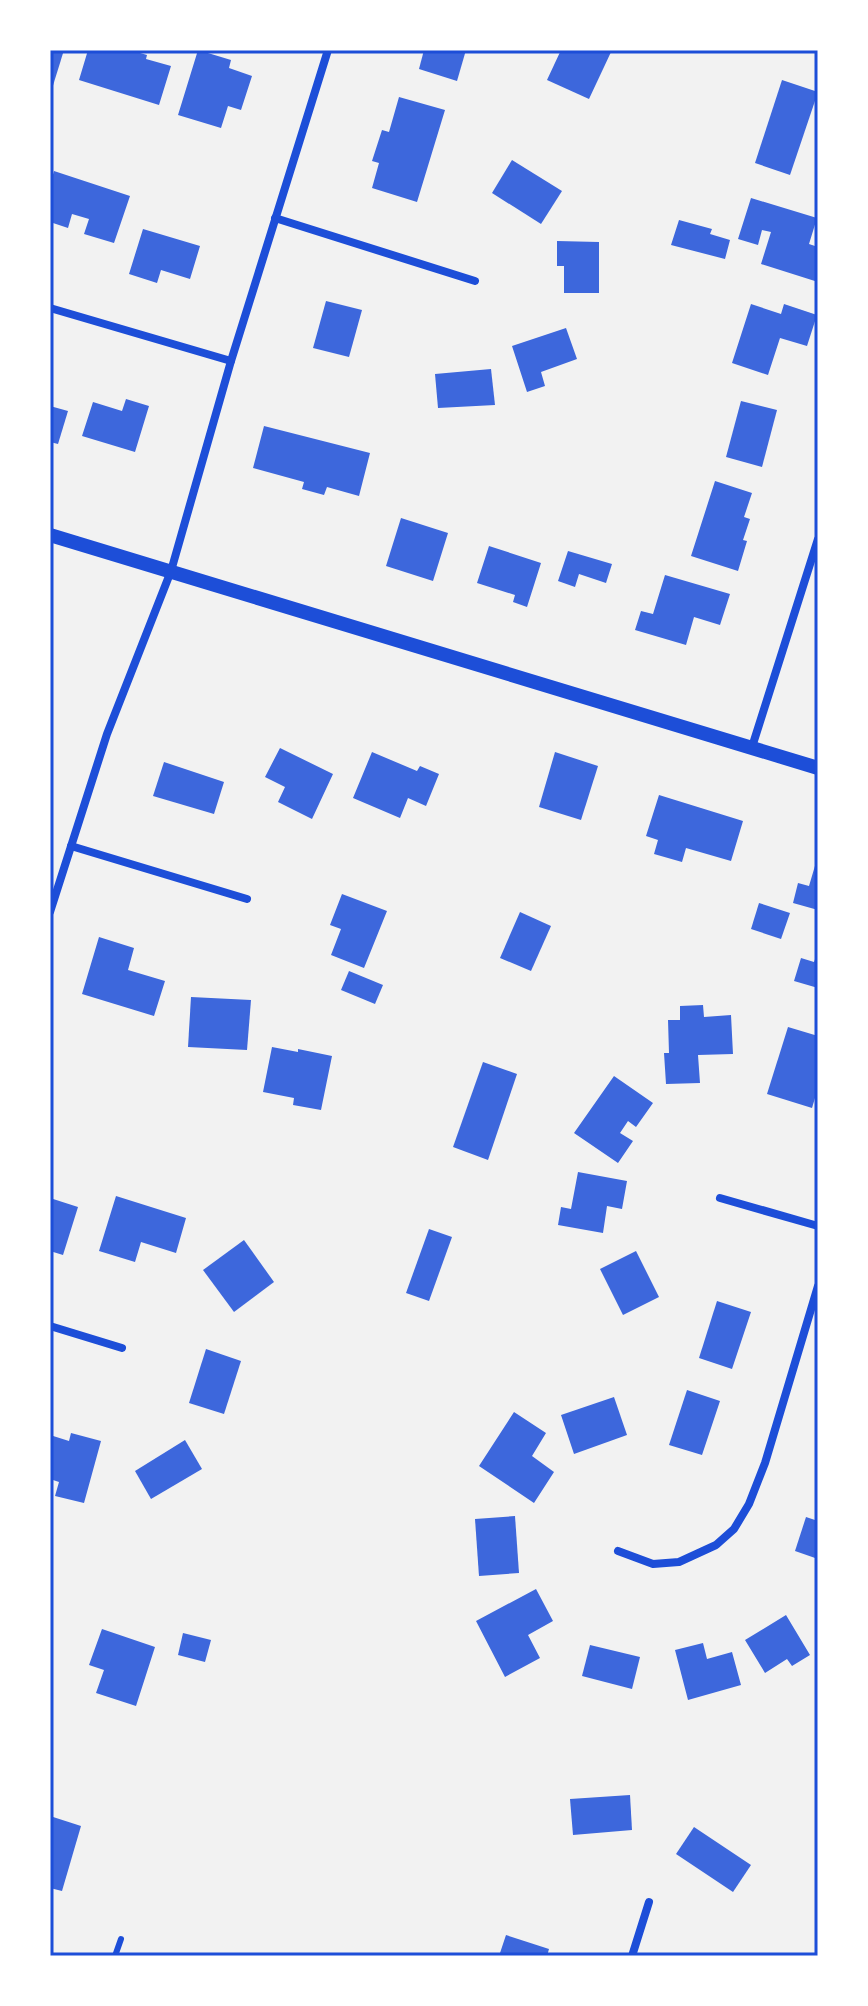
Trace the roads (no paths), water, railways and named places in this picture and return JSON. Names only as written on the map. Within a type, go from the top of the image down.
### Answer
[{"type":"street","points":[[50,912],[102,746],[171,571],[231,361],[328,50]]},
{"type":"street","points":[[275,218],[475,281]]},
{"type":"street","points":[[50,308],[231,361]]},
{"type":"street","points":[[50,535],[818,768]]},
{"type":"street","points":[[752,747],[818,539]]},
{"type":"street","points":[[71,846],[247,899]]},
{"type":"street","points":[[720,1198],[818,1226]]},
{"type":"street","points":[[618,1551],[653,1564],[679,1562],[716,1545],[734,1529],[749,1504],[765,1463],[818,1286]]},
{"type":"street","points":[[50,1326],[122,1348]]},
{"type":"street","points":[[632,1956],[649,1902]]},
{"type":"lane","points":[[115,1956],[121,1939]]}]
